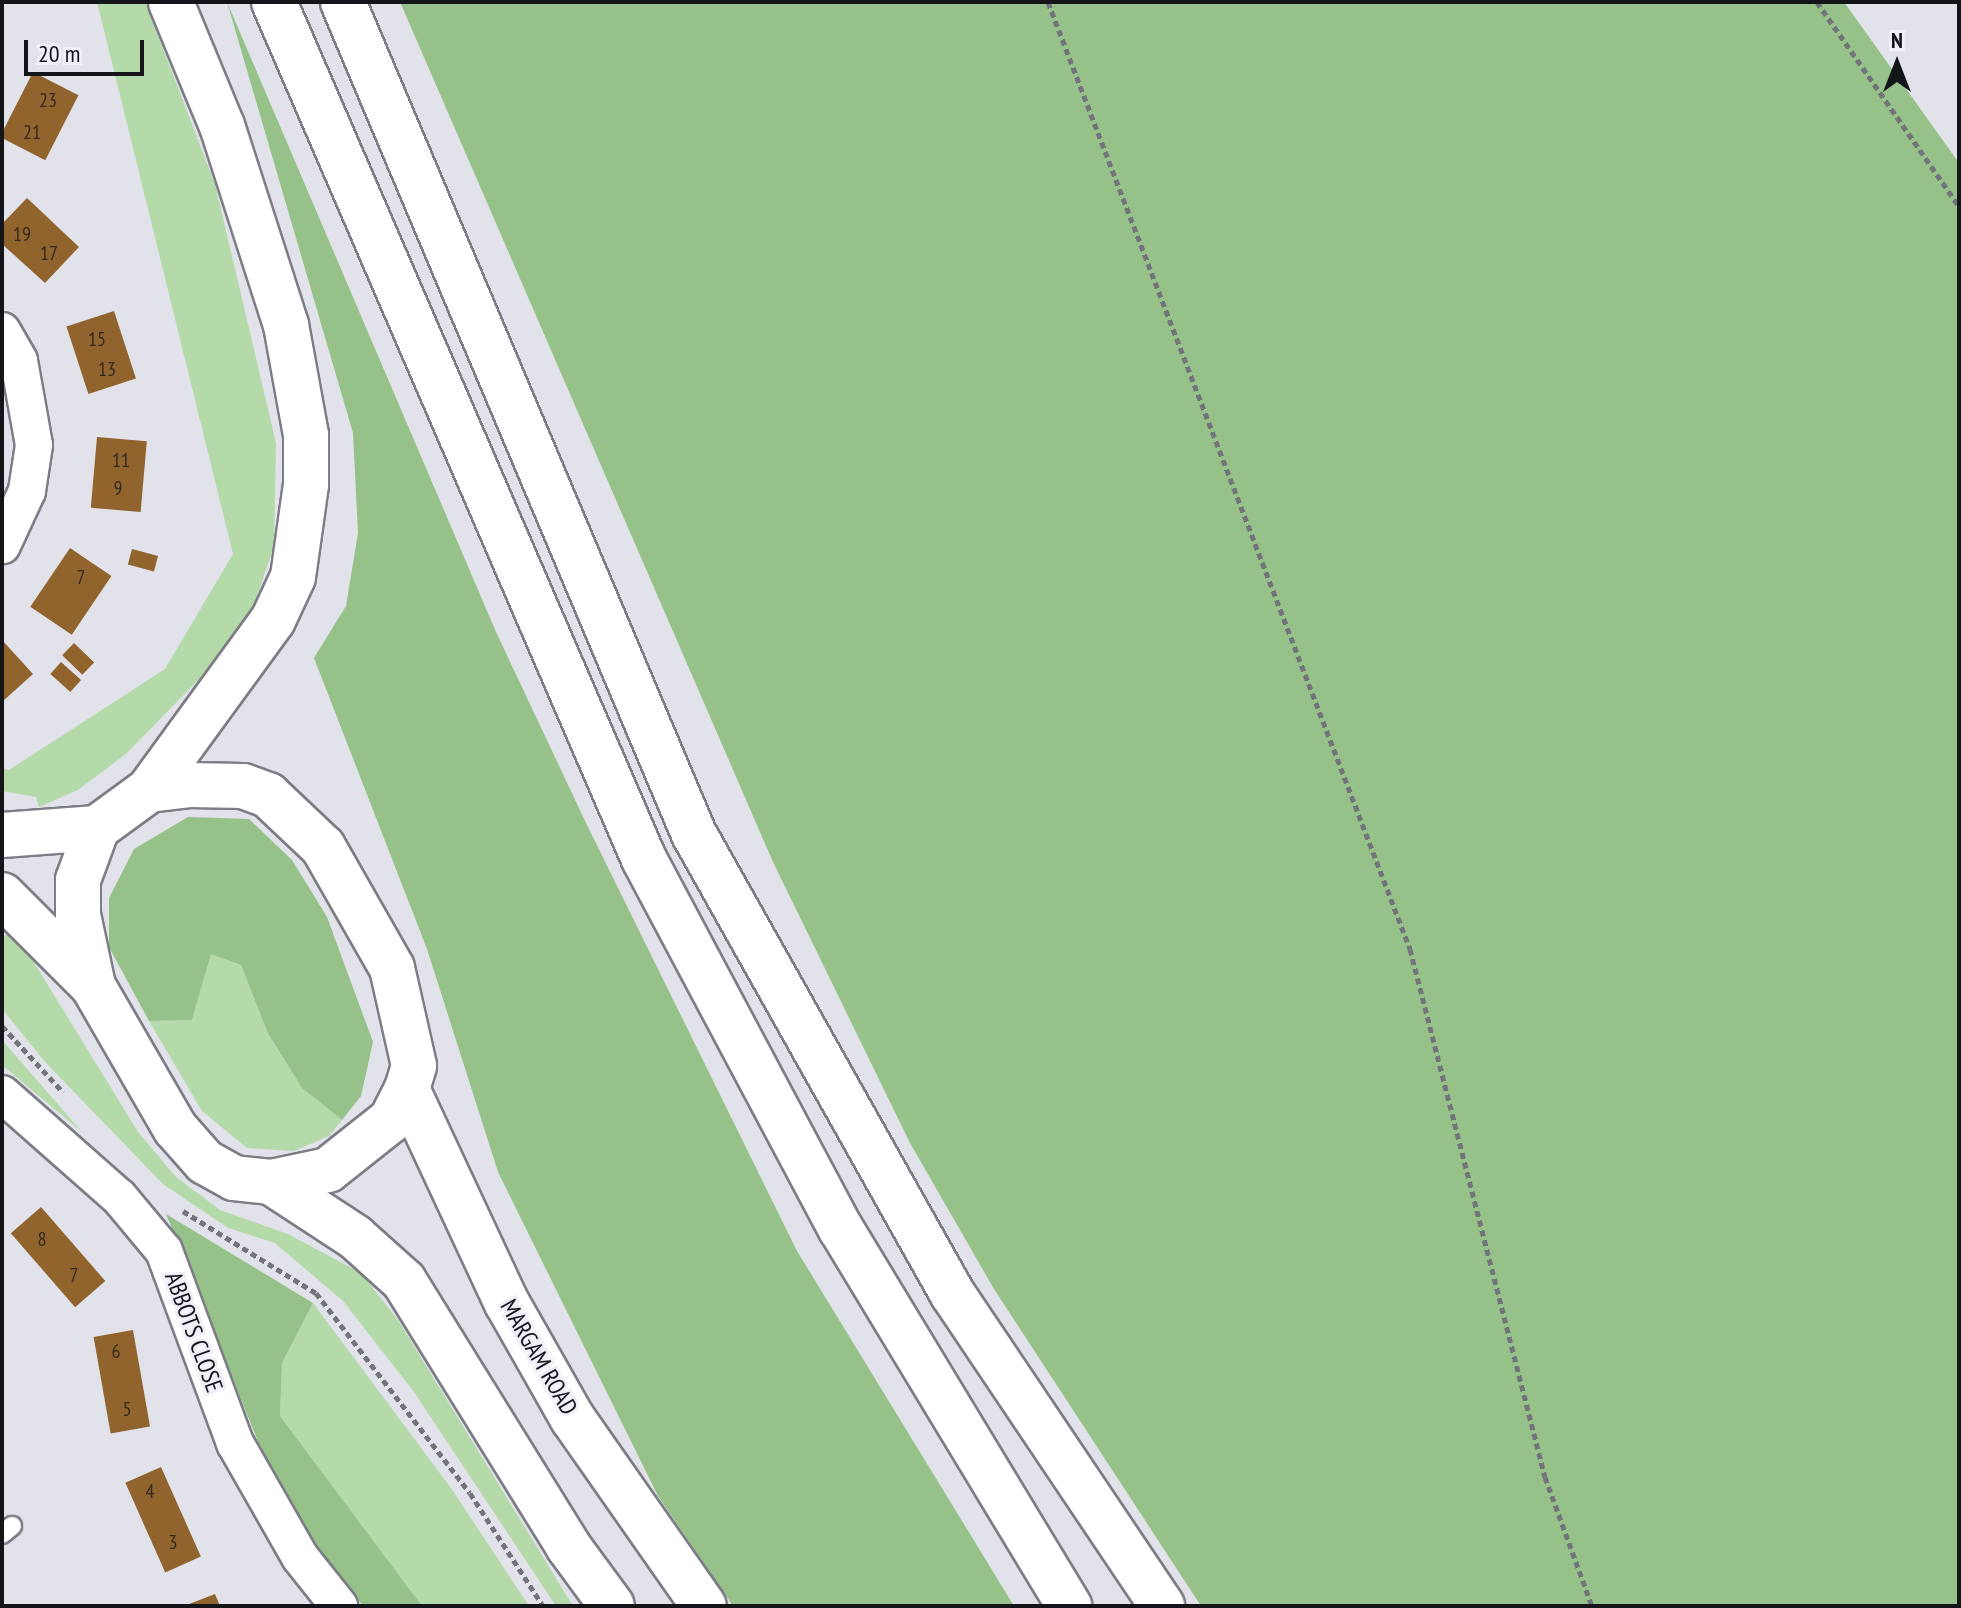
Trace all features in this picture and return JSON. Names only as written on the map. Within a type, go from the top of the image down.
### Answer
[{"type":"main road","points":[[2,835],[97,828],[149,790],[273,620],[293,577],[306,485],[306,435],[286,325],[222,126],[171,2]]},
{"type":"main road","points":[[274,2],[644,859],[841,1229],[1069,1606]]},
{"type":"main road","points":[[343,2],[694,834],[952,1293],[1162,1606]]},
{"type":"main road","points":[[2,895],[93,986],[175,1128],[205,1162],[234,1178],[271,1182],[328,1170],[391,1120],[407,1089],[414,1066],[392,968],[323,847],[268,795],[243,786],[149,790]]},
{"type":"main road","points":[[93,986],[78,915],[78,880],[97,828]]},
{"type":"main road","name":"MARGAM ROAD","points":[[407,1089],[521,1329],[643,1526],[704,1606]]},
{"type":"main road","points":[[271,1182],[355,1237],[404,1281],[568,1546],[612,1606]]},
{"type":"street","points":[[2,331],[19,361],[34,445],[27,491],[2,545]]},
{"type":"street","name":"ABBOTS CLOSE","points":[[2,1094],[108,1187],[164,1251],[235,1443],[300,1557],[339,1606]]},
{"type":"path","points":[[1048,2],[1410,949],[1545,1477],[1592,1606]]},
{"type":"path","points":[[1817,2],[1959,206]]},
{"type":"path","points":[[2,1026],[75,1106]]},
{"type":"path","points":[[175,1207],[316,1293],[470,1493],[543,1606]]},
{"type":"green space","points":[[97,2],[145,2],[215,184],[276,443],[274,546],[251,614],[210,668],[126,754],[78,790],[39,807],[36,797],[2,791],[2,768],[9,770],[165,669],[233,554]]},
{"type":"green space","points":[[227,2],[496,632],[586,823],[797,1251],[1014,1606],[733,1606],[658,1496],[498,1172],[427,949],[314,658],[346,606],[358,533],[353,433]]},
{"type":"green space","points":[[400,2],[1844,2],[1959,163],[1959,1606],[1201,1606],[994,1289],[910,1143],[773,862]]},
{"type":"green space","points":[[188,817],[249,819],[292,860],[327,917],[373,1042],[361,1096],[342,1120],[302,1088],[268,1034],[241,965],[211,954],[192,1020],[149,1021],[109,947],[109,898],[134,849]]},
{"type":"green space","points":[[13,928],[138,1132],[176,1177],[220,1210],[288,1234],[361,1273],[398,1320],[573,1606],[556,1606],[414,1392],[343,1301],[275,1243],[228,1228],[163,1184],[47,1064],[2,1009],[2,939]]},
{"type":"green space","points":[[211,953],[241,965],[268,1035],[302,1088],[342,1120],[329,1136],[294,1151],[247,1148],[202,1111],[149,1021],[192,1020]]},
{"type":"green space","points":[[2,1040],[82,1132],[2,1065]]},
{"type":"green space","points":[[166,1214],[313,1303],[282,1363],[280,1416],[422,1606],[363,1606],[323,1556],[259,1444]]},
{"type":"green space","points":[[313,1303],[451,1488],[529,1606],[422,1606],[280,1416],[282,1363]]},
{"type":"building","points":[[33,72],[78,95],[45,160],[2,138]]},
{"type":"building","points":[[27,198],[79,247],[45,283],[2,244],[2,224]]},
{"type":"building","points":[[114,311],[136,379],[88,394],[66,326]]},
{"type":"building","points":[[97,437],[147,441],[141,512],[91,508]]},
{"type":"building","points":[[70,548],[111,576],[72,635],[30,607]]},
{"type":"building","points":[[132,549],[158,556],[154,571],[128,564]]},
{"type":"building","points":[[2,640],[33,674],[2,702]]},
{"type":"building","points":[[74,643],[94,662],[82,675],[62,655]]},
{"type":"building","points":[[61,662],[81,680],[70,692],[50,674]]},
{"type":"building","points":[[41,1207],[105,1281],[75,1307],[11,1233]]},
{"type":"building","points":[[133,1330],[150,1427],[111,1433],[94,1337]]},
{"type":"building","points":[[161,1467],[201,1557],[165,1572],[125,1483]]},
{"type":"building","points":[[215,1594],[220,1606],[184,1606]]}]
